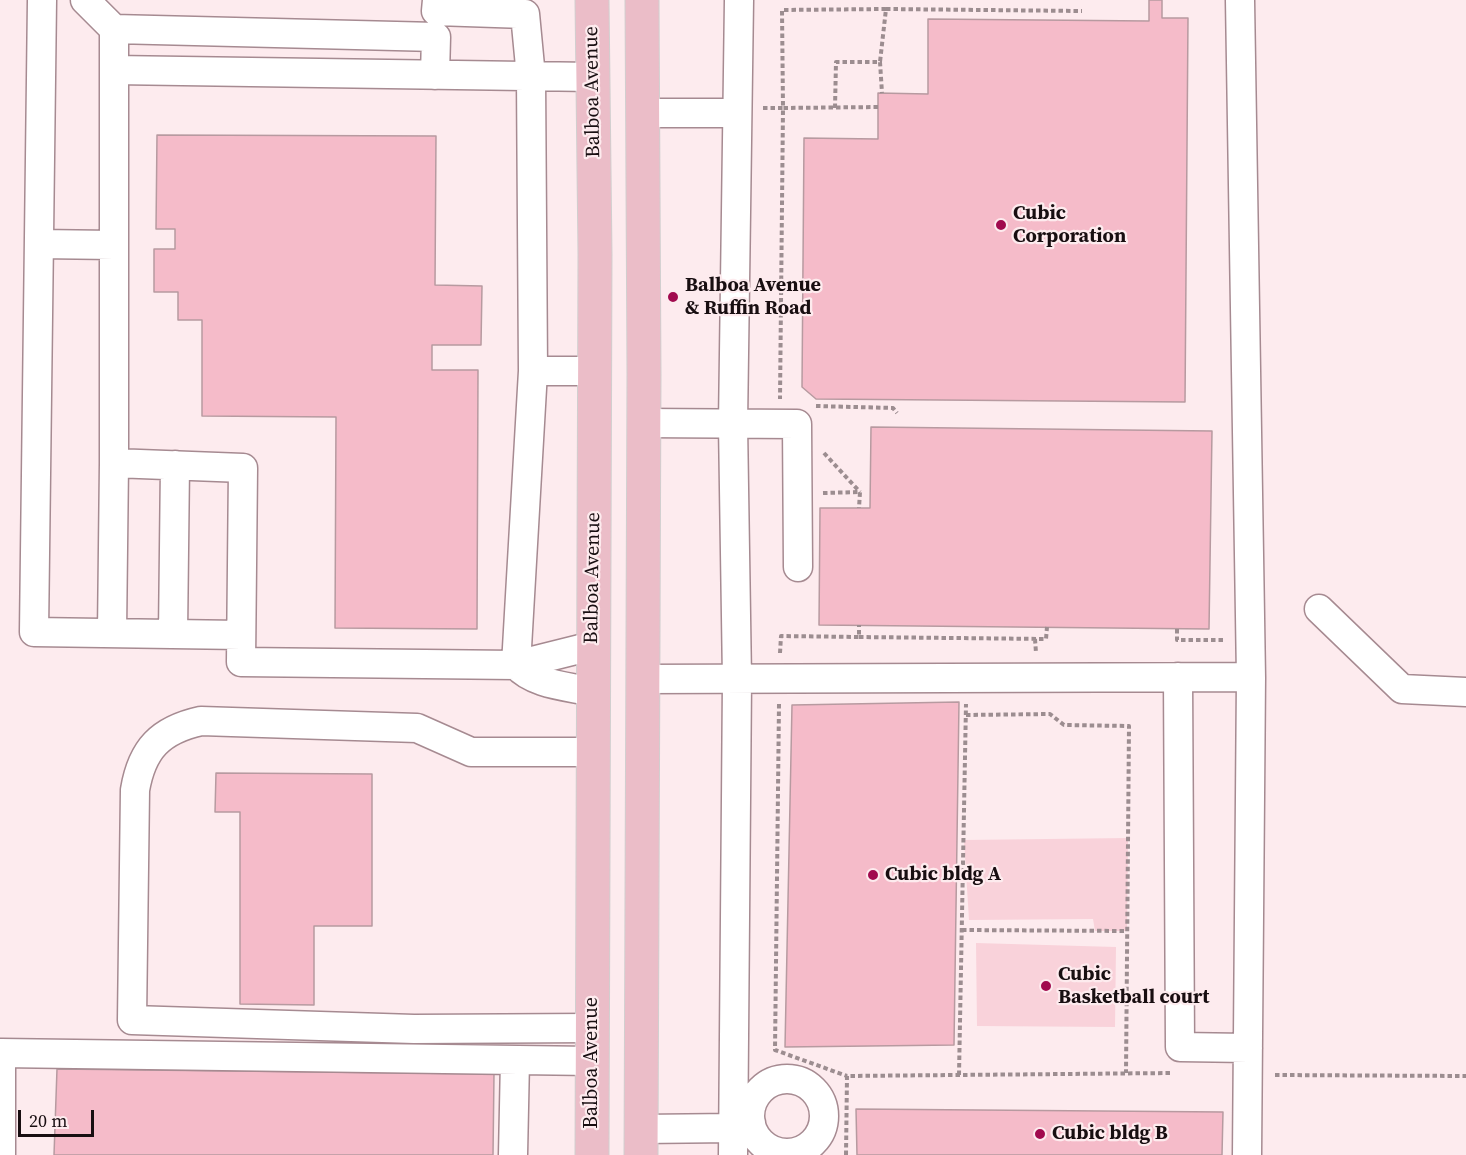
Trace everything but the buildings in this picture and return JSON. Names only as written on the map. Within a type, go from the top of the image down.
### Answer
[{"type":"main road","name":"Balboa Avenue","points":[[592,0],[594,371],[592,1155]]},
{"type":"main road","points":[[641,1142],[642,0]]},
{"type":"main road","points":[[592,686],[643,679]]},
{"type":"lane","points":[[42,0],[34,632],[241,635]]},
{"type":"lane","points":[[85,0],[114,29],[112,633]]},
{"type":"lane","points":[[739,0],[748,110],[733,424],[737,680],[739,1135]]},
{"type":"lane","points":[[1239,0],[1251,677],[1247,1155]]},
{"type":"lane","points":[[114,29],[525,14],[531,77],[533,371],[516,665],[525,675],[540,681],[592,686]]},
{"type":"lane","points":[[435,75],[436,16]]},
{"type":"lane","points":[[114,70],[593,77]]},
{"type":"lane","points":[[642,113],[748,110]]},
{"type":"lane","points":[[39,244],[114,245]]},
{"type":"lane","points":[[533,371],[594,371]]},
{"type":"lane","points":[[643,423],[797,424],[798,567]]},
{"type":"lane","points":[[114,464],[243,468],[241,662],[516,665],[592,646]]},
{"type":"lane","points":[[173,634],[175,465]]},
{"type":"lane","points":[[1320,609],[1402,689],[1466,692]]},
{"type":"lane","points":[[1178,677],[1180,1047],[1248,1048]]},
{"type":"lane","points":[[643,679],[1251,677]]},
{"type":"lane","points":[[592,1028],[414,1029],[132,1020],[135,790],[138,769],[148,751],[162,736],[181,726],[201,722],[417,728],[471,752],[593,752]]},
{"type":"lane","points":[[1,1155],[1,1053],[592,1061]]},
{"type":"lane","points":[[513,1155],[515,1060]]},
{"type":"lane","points":[[641,1142],[739,1135],[759,1141],[775,1151],[794,1153],[812,1149],[822,1129],[822,1104],[817,1094],[798,1080],[775,1081],[765,1086],[756,1095],[739,1135]]},
{"type":"path","points":[[882,93],[880,62],[886,9]]},
{"type":"path","points":[[780,406],[782,10],[1082,11]]},
{"type":"path","points":[[835,108],[836,62],[880,62]]},
{"type":"path","points":[[748,110],[878,107]]},
{"type":"path","points":[[812,417],[813,406],[892,408],[897,413]]},
{"type":"path","points":[[818,447],[860,492],[860,508]]},
{"type":"path","points":[[820,493],[860,492]]},
{"type":"path","points":[[859,625],[859,637]]},
{"type":"path","points":[[780,656],[781,636],[1046,639],[1047,627]]},
{"type":"path","points":[[1177,629],[1177,640],[1250,640]]},
{"type":"path","points":[[779,697],[775,1050],[847,1076],[1180,1073]]},
{"type":"path","points":[[959,1075],[966,698]]},
{"type":"path","points":[[966,715],[1050,714],[1064,725],[1129,726],[1126,1073]]},
{"type":"path","points":[[962,930],[1127,931]]},
{"type":"path","points":[[1264,1075],[1466,1076]]},
{"type":"path","points":[[846,1155],[847,1076]]},
{"type":"shaded area","points":[[1128,838],[1127,931],[1095,931],[1093,919],[969,920],[964,840]]},
{"type":"shaded area","name":"Cubic Basketball court","points":[[976,943],[1116,947],[1115,1027],[977,1026]]},
{"type":"place","name":"Cubic Corporation","points":[[1001,225]]},
{"type":"place","name":"Balboa Avenue & Ruffin Road","points":[[673,297]]},
{"type":"place","name":"Cubic bldg A","points":[[873,875]]},
{"type":"place","name":"Cubic Basketball court","points":[[1046,986]]},
{"type":"place","name":"Cubic bldg B","points":[[1040,1134]]}]
